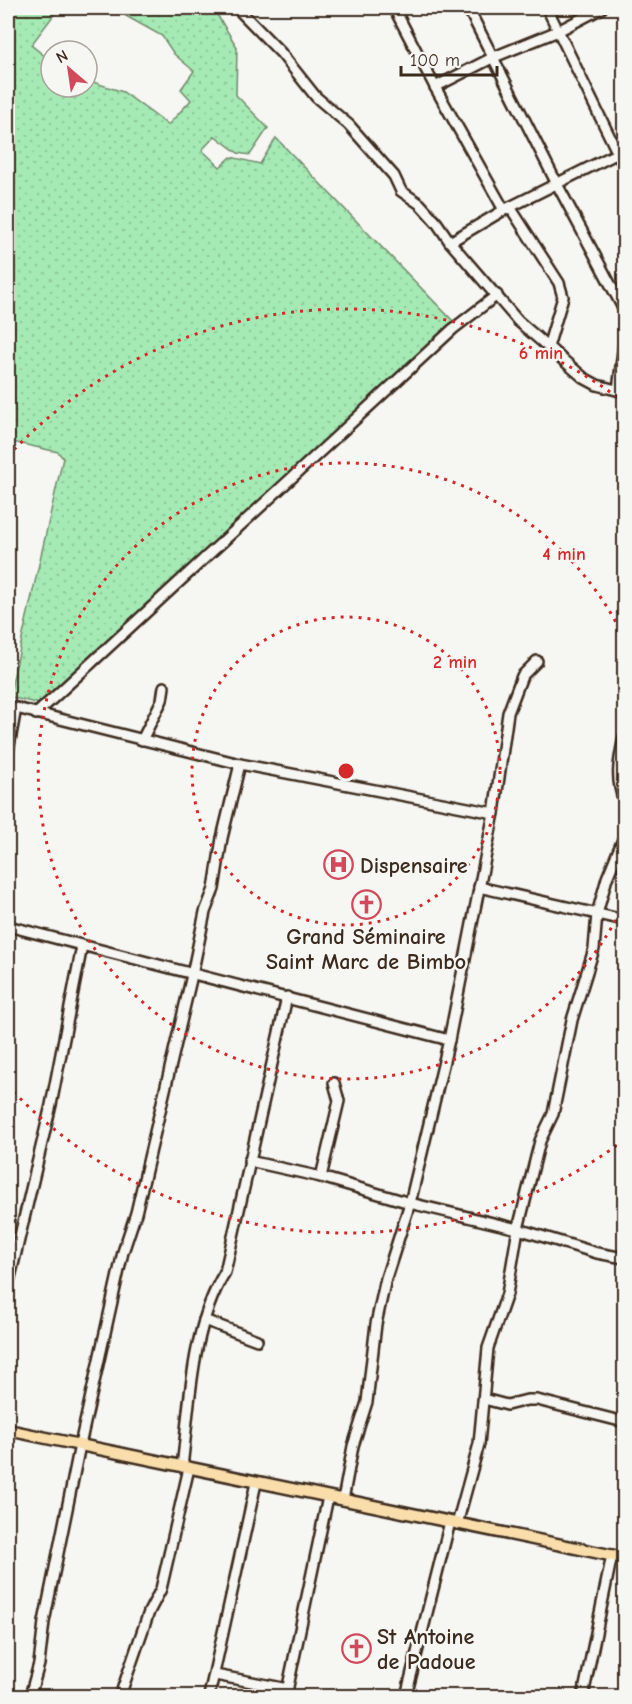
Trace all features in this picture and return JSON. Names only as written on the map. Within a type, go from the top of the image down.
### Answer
[{"type":"main road","points":[[8,1430],[624,1558]]},
{"type":"street","points":[[394,8],[435,87],[507,209],[558,283],[563,297],[548,347]]},
{"type":"street","points":[[468,8],[556,184],[624,310]]},
{"type":"street","points":[[547,8],[621,152],[624,166]]},
{"type":"street","points":[[435,87],[494,57],[558,31],[602,8]]},
{"type":"street","points":[[238,9],[280,53],[316,97],[349,124],[394,176],[401,191],[420,204],[518,321],[548,347],[584,378],[597,385],[621,391],[624,343]]},
{"type":"street","points":[[450,242],[507,209],[621,152]]},
{"type":"street","points":[[36,714],[453,329],[497,295]]},
{"type":"street","points":[[442,334],[453,329]]},
{"type":"street","points":[[343,1500],[353,1446],[366,1402],[376,1324],[386,1278],[410,1203],[449,1040],[494,813],[508,714],[522,676],[537,661]]},
{"type":"street","points":[[142,740],[162,700],[164,687]]},
{"type":"street","points":[[8,752],[12,707],[240,764],[494,813]]},
{"type":"street","points":[[624,738],[617,771],[618,786],[624,801]]},
{"type":"street","points":[[30,1696],[39,1664],[44,1622],[80,1444],[123,1252],[136,1213],[205,912],[214,889],[222,838],[240,764]]},
{"type":"street","points":[[406,1696],[454,1523],[479,1444],[488,1348],[507,1294],[518,1228],[540,1141],[553,1114],[572,1020],[594,949],[597,914],[607,878],[624,837]]},
{"type":"street","points":[[479,887],[624,920]]},
{"type":"street","points":[[8,926],[449,1040]]},
{"type":"street","points":[[8,1286],[51,1105],[82,946]]},
{"type":"street","points":[[120,1696],[149,1612],[161,1589],[185,1467],[194,1373],[204,1320],[215,1288],[225,1272],[287,997]]},
{"type":"street","points":[[321,1177],[339,1101],[334,1083]]},
{"type":"street","points":[[249,1161],[321,1177],[410,1203],[518,1228],[597,1253],[624,1258]]},
{"type":"street","points":[[204,1320],[257,1340]]},
{"type":"street","points":[[483,1399],[507,1405],[537,1400],[624,1422]]},
{"type":"street","points":[[209,1696],[256,1483]]},
{"type":"street","points":[[215,1675],[287,1693],[328,1497]]},
{"type":"street","points":[[583,1696],[612,1556]]},
{"type":"green space","points":[[8,8],[59,8],[31,45],[39,51],[39,99],[99,99],[99,84],[123,92],[168,125],[191,100],[181,89],[194,71],[174,54],[162,36],[126,16],[134,8],[213,8],[237,47],[236,95],[268,128],[250,155],[238,153],[215,136],[202,150],[220,167],[231,157],[260,164],[276,138],[454,322],[40,704],[9,697],[63,458],[58,452],[8,441]]},
{"type":"place","name":"Dispensaire","points":[[339,865]]},
{"type":"place","name":"Grand Séminaire Saint Marc de Bimbo","points":[[366,904]]},
{"type":"place","name":"St Antoine de Padoue","points":[[356,1649]]}]
